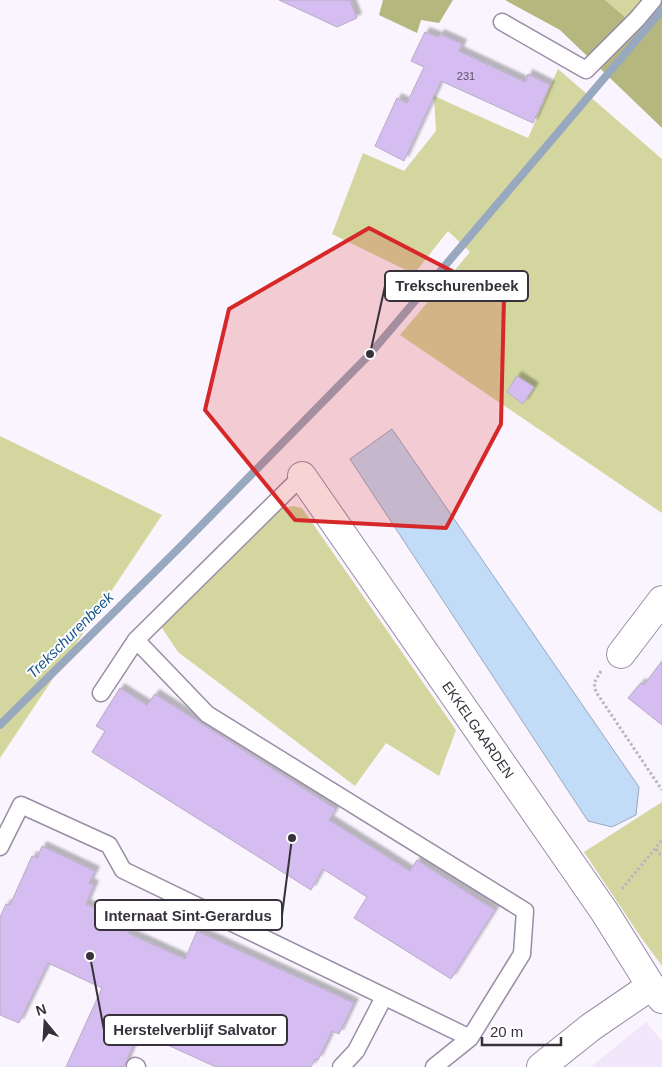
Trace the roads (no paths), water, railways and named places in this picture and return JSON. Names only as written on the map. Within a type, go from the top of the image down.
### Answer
[{"type":"street","name":"EKKELGAARDEN","points":[[302,476],[604,911],[657,992],[591,1027],[541,1067]]},
{"type":"street","points":[[621,654],[662,600]]},
{"type":"lane","points":[[502,22],[586,70],[637,19],[653,0]]},
{"type":"lane","points":[[101,692],[136,640],[302,476]]},
{"type":"lane","points":[[136,640],[208,714],[525,911],[522,954],[470,1038],[434,1067]]},
{"type":"lane","points":[[0,846],[21,805],[109,845],[123,870],[470,1038]]},
{"type":"lane","points":[[341,1067],[356,1051],[384,997]]},
{"type":"water","points":[[392,429],[639,787],[636,815],[612,827],[588,821],[350,459]]},
{"type":"waterway","name":"Trekschurenbeek","points":[[0,725],[180,547],[370,354],[662,10]]},
{"type":"place","name":"Trekschurenbeek","points":[[370,354]]},
{"type":"place","name":"Internaat Sint-Gerardus","points":[[292,838]]},
{"type":"place","name":"Herstelverblijf Salvator","points":[[90,956]]}]
